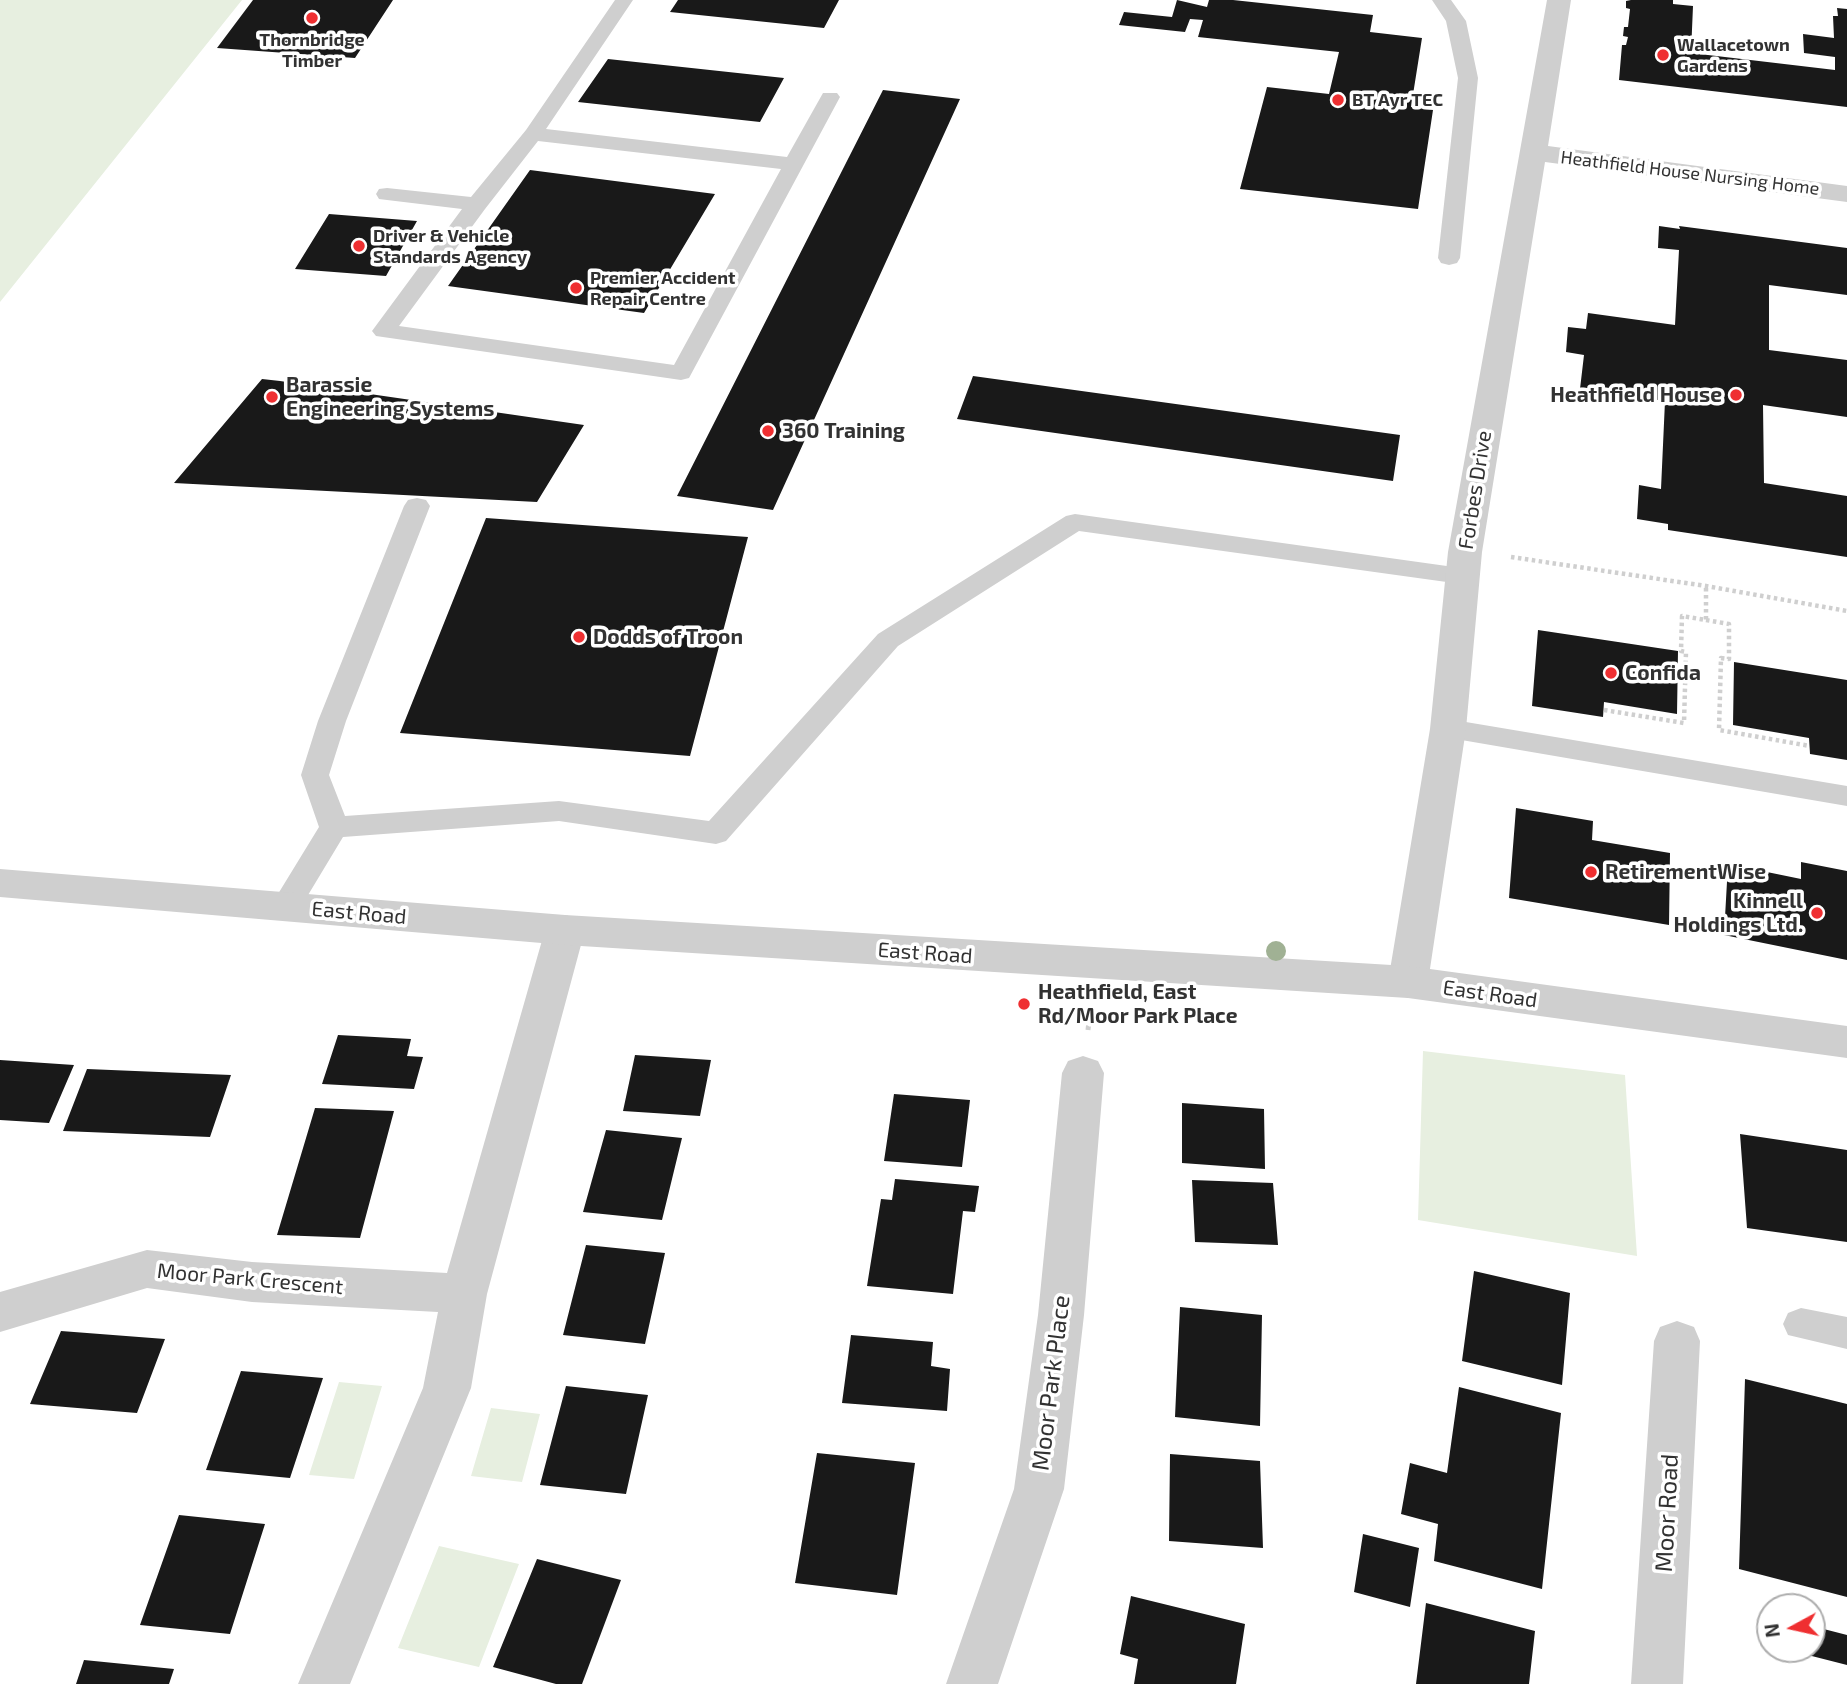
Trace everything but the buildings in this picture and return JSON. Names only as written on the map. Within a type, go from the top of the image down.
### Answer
[{"type":"street","name":"Forbes Drive","points":[[1408,982],[1448,729],[1463,564],[1559,0]]},
{"type":"street","name":"Heathfield House Nursing Home","points":[[1532,152],[1847,194]]},
{"type":"street","name":"East Road","points":[[0,883],[565,930],[1408,982],[1847,1042]]},
{"type":"street","points":[[324,1684],[447,1388],[464,1294],[565,930]]},
{"type":"street","name":"Moor Park Place","points":[[971,1684],[1039,1489],[1061,1315],[1083,1073]]},
{"type":"street","name":"Moor Park Crescent","points":[[0,1312],[147,1269],[276,1283],[464,1294]]},
{"type":"street","name":"Moor Road","points":[[1657,1684],[1677,1342]]},
{"type":"lane","points":[[624,0],[533,134],[477,204],[384,331],[681,373],[830,97]]},
{"type":"lane","points":[[1441,0],[1456,21],[1468,78],[1449,258]]},
{"type":"lane","points":[[533,134],[793,164]]},
{"type":"lane","points":[[387,194],[477,204]]},
{"type":"lane","points":[[334,827],[315,775],[332,721],[417,506]]},
{"type":"lane","points":[[334,827],[559,811],[716,833],[888,640],[1074,522],[1463,564]]},
{"type":"lane","points":[[1448,729],[1847,796]]},
{"type":"lane","points":[[285,907],[334,827]]},
{"type":"lane","points":[[1801,1324],[1847,1333]]},
{"type":"path","points":[[1463,564],[1706,586],[1847,611]]},
{"type":"path","points":[[1706,586],[1706,620]]},
{"type":"path","points":[[1604,710],[1684,723],[1686,652],[1681,650],[1682,616],[1729,624],[1729,659],[1721,658],[1719,730],[1810,746]]},
{"type":"green space","points":[[0,0],[242,0],[0,302]]},
{"type":"green space","points":[[1423,1051],[1625,1075],[1637,1256],[1418,1220]]},
{"type":"green space","points":[[339,1382],[382,1386],[354,1479],[309,1475]]},
{"type":"green space","points":[[491,1408],[540,1414],[522,1482],[471,1476]]},
{"type":"green space","points":[[439,1546],[519,1564],[479,1667],[398,1648]]},
{"type":"place","name":"Thornbridge Timber","points":[[312,18]]},
{"type":"place","name":"Wallacetown Gardens","points":[[1663,55]]},
{"type":"place","name":"BT Ayr TEC","points":[[1338,100]]},
{"type":"place","name":"Driver & Vehicle Standards Agency","points":[[359,246]]},
{"type":"place","name":"Premier Accident Repair Centre","points":[[576,288]]},
{"type":"place","name":"Heathfield House","points":[[1736,395]]},
{"type":"place","name":"Barassie Engineering Systems","points":[[272,397]]},
{"type":"place","name":"360 Training","points":[[768,431]]},
{"type":"place","name":"Dodds of Troon","points":[[579,637]]},
{"type":"place","name":"Confida","points":[[1611,673]]},
{"type":"place","name":"RetirementWise","points":[[1591,872]]},
{"type":"place","name":"Kinnell Holdings Ltd.","points":[[1817,913]]},
{"type":"place","name":"Heathfield, East Rd/Moor Park Place","points":[[1024,1004]]}]
